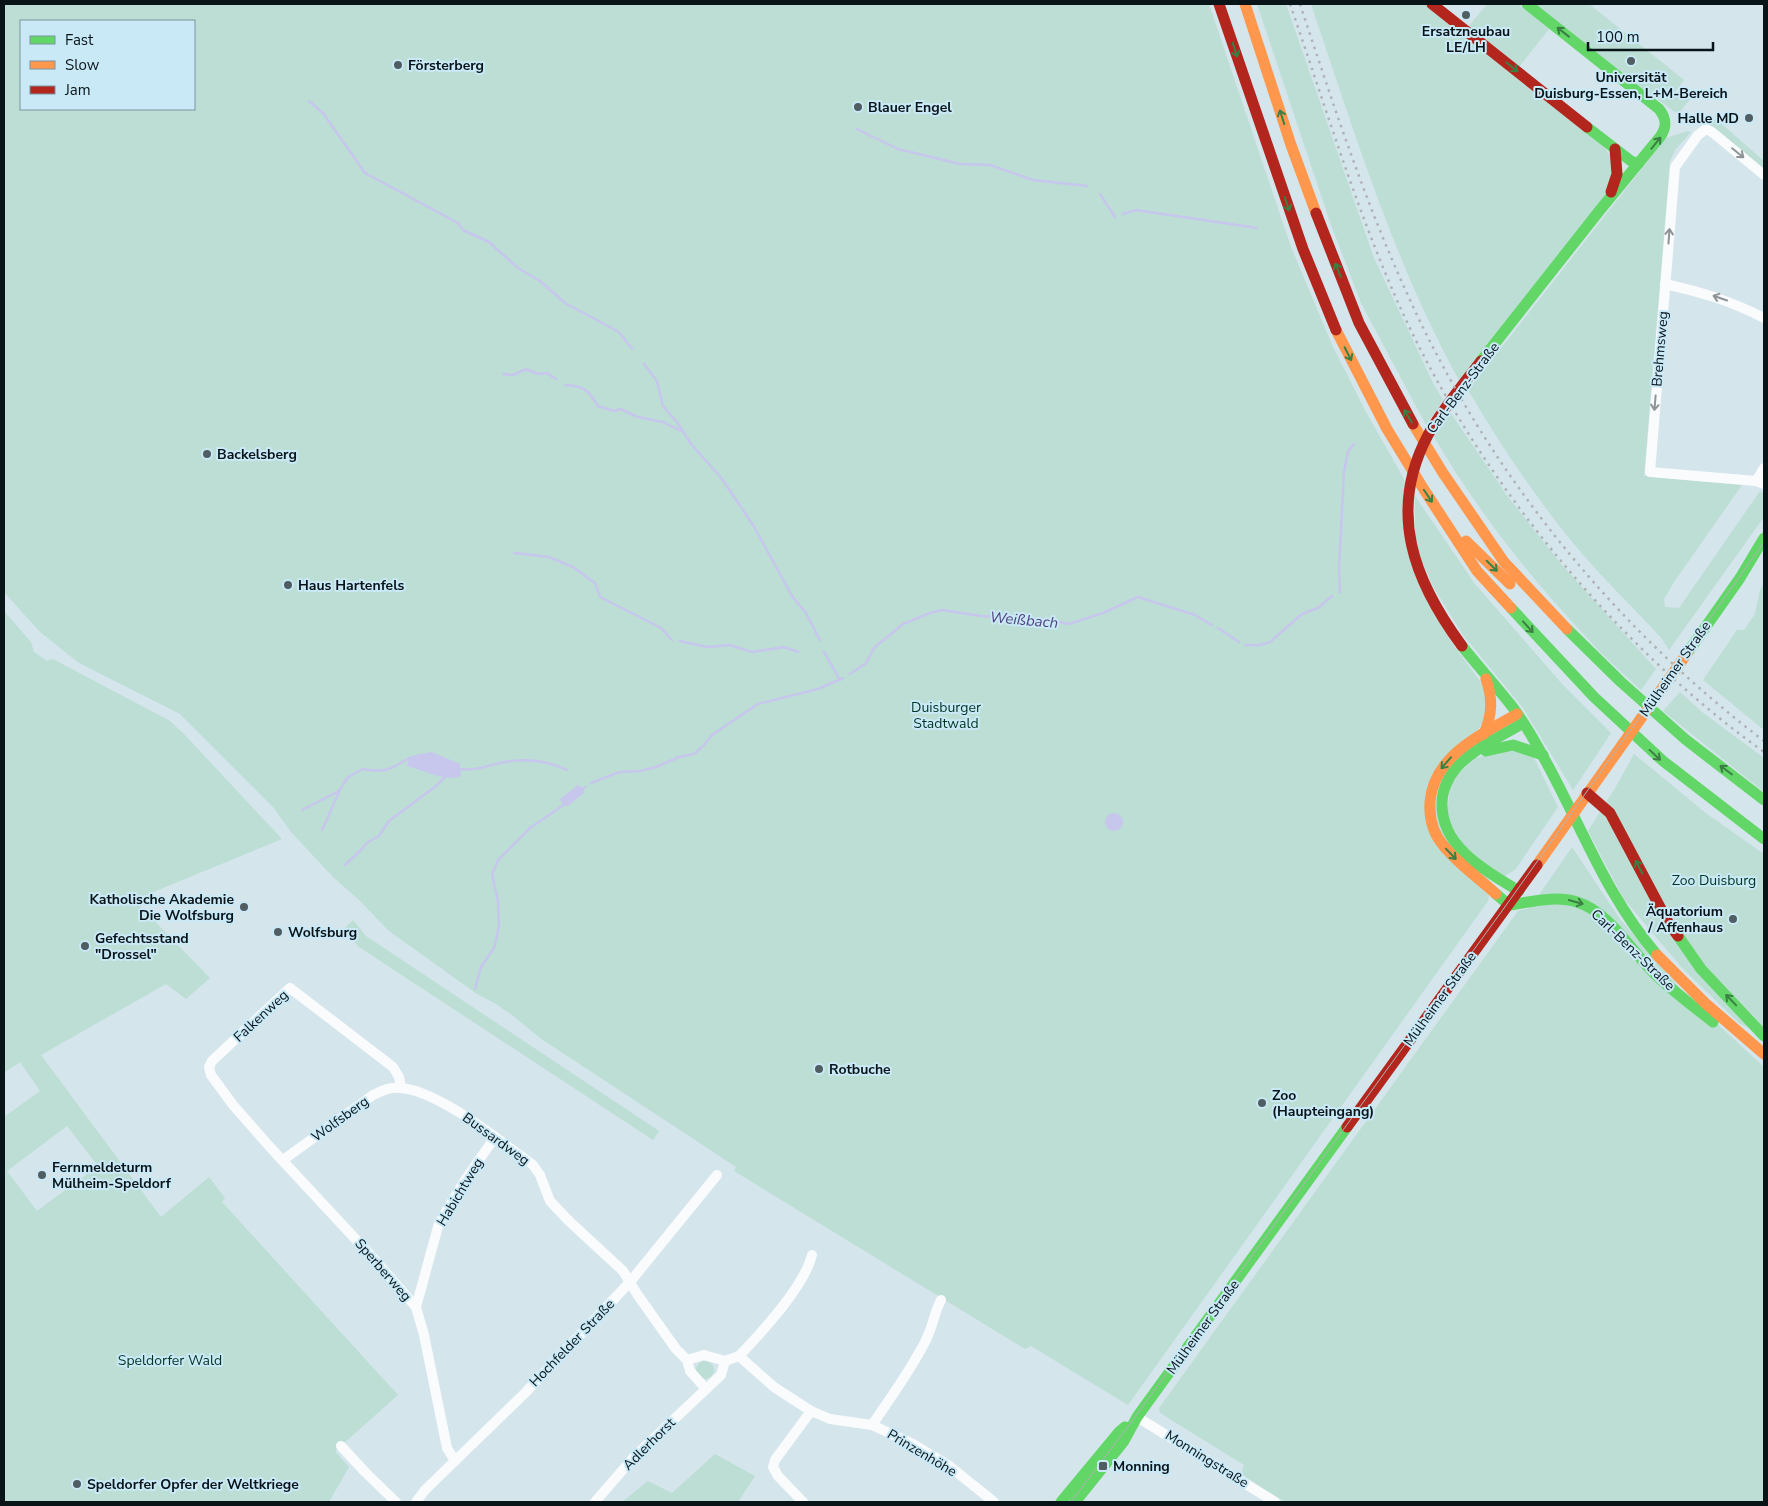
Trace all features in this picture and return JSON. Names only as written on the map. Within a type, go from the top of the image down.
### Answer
[{"type":"main road","points":[[1220,4],[1303,249],[1339,336],[1387,429],[1477,571],[1594,697],[1662,761],[1764,839]]},
{"type":"main road","points":[[1245,4],[1304,179],[1359,323],[1406,413],[1443,473],[1504,562],[1553,615],[1621,682],[1685,739],[1764,800]]},
{"type":"main road","points":[[1432,4],[1615,149],[1638,164]]},
{"type":"main road","name":"Carl-Benz-Straße","points":[[1527,4],[1652,103],[1664,115],[1666,123],[1662,134],[1447,405],[1422,444],[1412,475],[1408,497],[1407,521],[1411,545],[1425,584],[1458,641],[1520,718],[1543,755],[1592,856],[1619,904],[1642,936],[1683,982],[1764,1055]]},
{"type":"main road","name":"Carl-Benz-Straße","points":[[1600,210],[1616,179],[1615,149]]},
{"type":"main road","points":[[1444,520],[1562,634],[1615,689],[1710,771],[1764,810]]},
{"type":"main road","name":"Mülheimer Straße","points":[[1137,1417],[1519,891],[1740,578],[1764,538]]},
{"type":"main road","name":"Mülheimer Straße","points":[[1740,578],[1764,552]]},
{"type":"main road","points":[[1484,734],[1490,721],[1492,709],[1492,698],[1485,675]]},
{"type":"main road","points":[[1509,905],[1449,853],[1434,830],[1430,811],[1435,780],[1444,766],[1457,752],[1484,734],[1520,718]]},
{"type":"main road","points":[[1519,891],[1462,851],[1452,840],[1445,826],[1441,803],[1446,784],[1455,769],[1520,718]]},
{"type":"main road","points":[[1473,754],[1513,746],[1543,755]]},
{"type":"main road","points":[[1585,797],[1610,813],[1669,924],[1701,969],[1764,1036]]},
{"type":"main road","name":"Carl-Benz-Straße","points":[[1509,905],[1569,900],[1580,902],[1592,909],[1606,921],[1652,971],[1720,1028],[1764,1055]]},
{"type":"main road","points":[[1061,1502],[1119,1432],[1137,1417]]},
{"type":"main road","points":[[1076,1502],[1124,1441],[1137,1417]]},
{"type":"street","name":"Brehmsweg","points":[[1760,482],[1650,472],[1675,167],[1699,133],[1706,130],[1712,132],[1764,174]]},
{"type":"street","points":[[1665,284],[1705,293],[1738,304],[1764,318]]},
{"type":"street","points":[[1760,482],[1764,468]]},
{"type":"street","name":"Falkenweg","points":[[282,1160],[233,1106],[211,1075],[209,1067],[290,988],[393,1067],[399,1077],[401,1088]]},
{"type":"street","name":"Wolfsberg","points":[[282,1160],[373,1095],[389,1088],[401,1088]]},
{"type":"street","name":"Bussardweg","points":[[401,1088],[438,1100],[473,1121],[533,1165],[540,1175],[550,1201],[623,1271],[630,1282]]},
{"type":"street","name":"Habichtweg","points":[[416,1307],[440,1223],[463,1183],[494,1137]]},
{"type":"street","name":"Sperberweg","points":[[282,1160],[416,1307],[424,1334],[447,1448],[455,1461]]},
{"type":"street","name":"Hochfelder Straße","points":[[416,1502],[425,1490],[518,1400],[630,1282],[717,1175]]},
{"type":"street","points":[[687,1360],[704,1355],[725,1361],[739,1356],[785,1303],[809,1268],[812,1255]]},
{"type":"street","points":[[630,1282],[676,1349],[687,1360],[690,1370],[706,1389],[720,1375],[725,1361]]},
{"type":"street","name":"Prinzenhöhe","points":[[872,1424],[902,1381],[926,1340],[934,1324],[935,1312],[941,1300]]},
{"type":"street","name":"Prinzenhöhe","points":[[739,1356],[774,1387],[811,1412],[830,1419],[872,1424],[913,1444],[948,1465],[994,1502]]},
{"type":"street","name":"Adlerhorst","points":[[595,1502],[633,1458],[706,1389]]},
{"type":"street","points":[[803,1502],[778,1476],[773,1467],[775,1460],[811,1412]]},
{"type":"street","name":"Monningstraße","points":[[1137,1417],[1276,1502]]},
{"type":"street","points":[[341,1446],[396,1502]]},
{"type":"green space","name":"Duisburger Stadtwald","points":[[4,4],[1209,4],[1291,247],[1333,347],[1366,412],[1404,479],[1427,602],[1452,643],[1485,688],[1488,699],[1483,723],[1429,790],[1478,883],[1489,896],[1488,901],[1128,1405],[1031,1346],[1025,1349],[734,1171],[736,1167],[540,1038],[496,1004],[477,994],[389,931],[358,899],[333,877],[291,832],[273,807],[180,714],[79,663],[40,632],[4,592]],"holes":[[[409,759],[451,761],[460,764],[461,776],[445,777],[408,766]]]},
{"type":"green space","points":[[1257,4],[1286,4],[1374,258],[1434,385],[1443,400],[1426,425],[1361,303],[1330,222]]},
{"type":"green space","points":[[1311,4],[1427,4],[1603,146],[1613,164],[1612,176],[1605,196],[1460,382],[1436,337],[1395,244]]},
{"type":"green space","points":[[1487,4],[1518,4],[1549,29],[1519,67],[1468,27]]},
{"type":"green space","points":[[1534,4],[1589,4],[1684,80],[1674,93],[1681,99],[1688,91],[1691,98],[1679,113],[1675,112],[1609,64]]},
{"type":"green space","points":[[1716,119],[1764,161],[1764,170],[1708,125]]},
{"type":"green space","points":[[1688,131],[1691,132],[1675,150],[1670,161],[1644,476],[1742,485],[1674,582],[1664,599],[1665,607],[1679,608],[1760,491],[1764,494],[1764,517],[1669,650],[1662,639],[1589,561],[1549,512],[1493,432],[1468,390],[1666,138]]},
{"type":"green space","points":[[1450,412],[1508,497],[1562,565],[1656,669],[1641,690],[1595,647],[1525,568],[1468,491],[1434,437]]},
{"type":"green space","points":[[1415,496],[1475,584],[1563,685],[1611,733],[1573,790],[1523,708],[1463,635],[1434,588],[1420,557],[1415,534]]},
{"type":"green space","points":[[1764,583],[1764,730],[1703,680],[1737,630],[1744,630],[1755,614],[1760,590]]},
{"type":"green space","name":"Speldorfer Wald","points":[[4,611],[31,642],[34,652],[47,661],[53,659],[170,721],[282,839],[134,900],[210,978],[186,999],[166,984],[41,1055],[161,1217],[209,1177],[225,1198],[222,1202],[398,1395],[335,1451],[349,1467],[329,1502],[4,1502],[4,1117],[40,1091],[20,1062],[4,1073]],"holes":[[[67,1126],[98,1166],[37,1211],[7,1171]]]},
{"type":"green space","points":[[1680,692],[1702,712],[1764,758],[1764,792],[1663,711]]},
{"type":"green space","points":[[1514,750],[1533,756],[1558,807],[1515,870],[1504,877],[1465,848],[1447,817],[1450,786],[1453,779],[1475,758]]},
{"type":"green space","name":"Zoo Duisburg","points":[[1634,754],[1707,814],[1764,854],[1764,1033],[1740,1024],[1683,969],[1624,899],[1588,831]]},
{"type":"green space","points":[[1572,847],[1620,919],[1686,995],[1764,1067],[1764,1502],[1285,1502],[1241,1474],[1244,1465],[1160,1413],[1159,1408],[1518,911],[1530,908]]},
{"type":"green space","points":[[353,920],[366,936],[659,1131],[653,1140],[359,947],[343,930]]},
{"type":"green space","points":[[705,1361],[711,1364],[714,1370],[711,1376],[705,1379],[699,1376],[696,1370],[699,1364]]},
{"type":"green space","points":[[715,1454],[755,1476],[738,1502],[622,1502],[648,1481],[672,1493]]},
{"type":"water","points":[[432,752],[460,764],[461,776],[441,777],[407,766],[409,758]]},
{"type":"water","points":[[578,785],[584,789],[584,793],[568,806],[563,805],[560,799]]},
{"type":"water","points":[[1114,813],[1120,816],[1123,822],[1120,828],[1114,831],[1108,828],[1105,822],[1108,816]]},
{"type":"waterway","points":[[309,101],[323,113],[365,173],[458,223],[463,230],[489,242],[518,268],[540,281],[565,303],[619,332],[632,349]]},
{"type":"waterway","points":[[857,129],[898,149],[960,164],[990,165],[1033,180],[1087,186]]},
{"type":"waterway","points":[[1100,194],[1115,217]]},
{"type":"waterway","points":[[1123,214],[1136,210],[1257,228]]},
{"type":"waterway","points":[[644,364],[657,381],[663,406],[677,422],[691,444],[722,479],[753,525],[792,596],[806,613],[820,640]]},
{"type":"waterway","points":[[503,374],[513,375],[526,369],[538,374],[547,373],[556,379]]},
{"type":"waterway","points":[[565,385],[582,388],[598,406],[614,411],[620,409],[638,417],[663,422],[681,431]]},
{"type":"waterway","name":"Weißbach","points":[[1340,592],[1339,568],[1344,472],[1348,451],[1354,444]]},
{"type":"waterway","points":[[514,553],[549,557],[573,567],[595,583],[600,597],[661,628],[672,640]]},
{"type":"waterway","name":"Weißbach","points":[[1245,645],[1260,645],[1270,642],[1302,614],[1318,608],[1332,596]]},
{"type":"waterway","name":"Weißbach","points":[[850,674],[866,663],[874,648],[903,624],[942,610],[981,616],[1047,619],[1069,624],[1103,613],[1138,597],[1195,615],[1212,625]]},
{"type":"waterway","name":"Weißbach","points":[[1218,628],[1239,642]]},
{"type":"waterway","points":[[680,641],[707,647],[730,645],[752,652],[784,647],[798,652]]},
{"type":"waterway","points":[[824,652],[840,680]]},
{"type":"waterway","points":[[591,783],[620,772],[640,771],[656,767],[679,757],[694,754],[712,735],[758,704],[818,689],[843,678]]},
{"type":"waterway","points":[[302,810],[339,791],[348,777],[363,769],[377,771],[387,769],[409,758],[412,759]]},
{"type":"waterway","points":[[459,769],[529,760],[545,762],[567,770]]},
{"type":"waterway","points":[[345,865],[368,842],[379,836],[389,821],[436,786],[445,777]]},
{"type":"waterway","points":[[581,791],[585,787]]},
{"type":"waterway","points":[[322,830],[339,792]]},
{"type":"waterway","points":[[475,989],[481,967],[494,948],[499,926],[498,902],[492,874],[499,859],[530,828],[565,804]]},
{"type":"tram line","points":[[1071,1502],[1132,1421],[1507,904],[1764,542]]},
{"type":"railway","points":[[1290,4],[1355,195],[1384,270],[1432,371],[1468,433],[1509,494],[1554,553],[1603,609],[1654,661],[1708,709],[1764,752]]},
{"type":"railway","points":[[1300,4],[1351,154],[1394,264],[1442,364],[1477,426],[1517,485],[1560,542],[1606,597],[1656,648],[1709,696],[1764,741]]},
{"type":"traffic: fast","points":[[1481,361],[1660,137],[1665,126],[1664,116],[1659,109],[1527,4]]},
{"type":"traffic: fast","points":[[1587,127],[1631,161],[1638,164]]},
{"type":"traffic: fast","points":[[1688,652],[1740,578],[1764,538]]},
{"type":"traffic: fast","points":[[1511,608],[1594,697],[1663,761],[1764,839]]},
{"type":"traffic: fast","points":[[1567,629],[1621,682],[1685,739],[1764,800]]},
{"type":"traffic: fast","points":[[1462,646],[1511,705],[1525,725],[1609,885],[1623,909],[1657,955]]},
{"type":"traffic: fast","points":[[1519,891],[1480,866],[1457,845],[1444,819],[1442,803],[1444,789],[1448,780],[1463,761],[1479,749],[1523,723]]},
{"type":"traffic: fast","points":[[1486,751],[1513,745],[1543,755]]},
{"type":"traffic: fast","points":[[1496,894],[1509,905],[1560,899],[1577,902],[1588,907],[1609,922],[1659,978],[1713,1022]]},
{"type":"traffic: fast","points":[[1678,936],[1701,969],[1764,1036]]},
{"type":"traffic: fast","points":[[1075,1502],[1124,1441],[1137,1417],[1347,1127]]},
{"type":"traffic: fast","points":[[1061,1502],[1125,1427]]},
{"type":"traffic: slow","points":[[1245,4],[1291,145],[1316,213]]},
{"type":"traffic: slow","points":[[1336,330],[1387,429],[1423,488],[1477,571],[1511,608]]},
{"type":"traffic: slow","points":[[1413,424],[1443,473],[1504,562],[1567,629]]},
{"type":"traffic: slow","points":[[1466,541],[1510,584]]},
{"type":"traffic: slow","points":[[1537,865],[1688,652]]},
{"type":"traffic: slow","points":[[1484,734],[1491,707],[1486,679]]},
{"type":"traffic: slow","points":[[1496,894],[1455,858],[1440,840],[1432,825],[1430,802],[1433,786],[1440,771],[1450,759],[1475,739],[1517,714]]},
{"type":"traffic: slow","points":[[1657,955],[1705,1003],[1764,1054]]},
{"type":"traffic: jam","points":[[1219,4],[1303,249],[1336,330]]},
{"type":"traffic: jam","points":[[1432,4],[1587,127]]},
{"type":"traffic: jam","points":[[1611,192],[1617,174],[1615,149]]},
{"type":"traffic: jam","points":[[1316,213],[1359,323],[1413,424]]},
{"type":"traffic: jam","points":[[1462,646],[1445,621],[1419,571],[1412,545],[1408,518],[1409,491],[1416,464],[1428,435],[1481,361]]},
{"type":"traffic: jam","points":[[1587,793],[1610,813],[1669,924],[1678,936]]},
{"type":"traffic: jam","points":[[1347,1127],[1537,865]]},
{"type":"place","name":"Ersatzneubau LE/LH","points":[[1466,15]]},
{"type":"place","name":"Universität Duisburg-Essen, L+M-Bereich","points":[[1631,61]]},
{"type":"place","name":"Försterberg","points":[[398,65]]},
{"type":"place","name":"Blauer Engel","points":[[858,107]]},
{"type":"place","name":"Halle MD","points":[[1749,118]]},
{"type":"place","name":"Backelsberg","points":[[207,454]]},
{"type":"place","name":"Haus Hartenfels","points":[[288,585]]},
{"type":"place","name":"Katholische Akademie Die Wolfsburg","points":[[244,907]]},
{"type":"place","name":"Äquatorium / Affenhaus","points":[[1733,919]]},
{"type":"place","name":"Wolfsburg","points":[[278,932]]},
{"type":"place","name":"Gefechtsstand \"Drossel\"","points":[[85,946]]},
{"type":"place","name":"Rotbuche","points":[[819,1069]]},
{"type":"place","name":"Zoo (Haupteingang)","points":[[1262,1103]]},
{"type":"place","name":"Fernmeldeturm Mülheim-Speldorf","points":[[42,1175]]},
{"type":"place","name":"Monning","points":[[1103,1466]]},
{"type":"place","name":"Speldorfer Opfer der Weltkriege","points":[[77,1484]]}]
